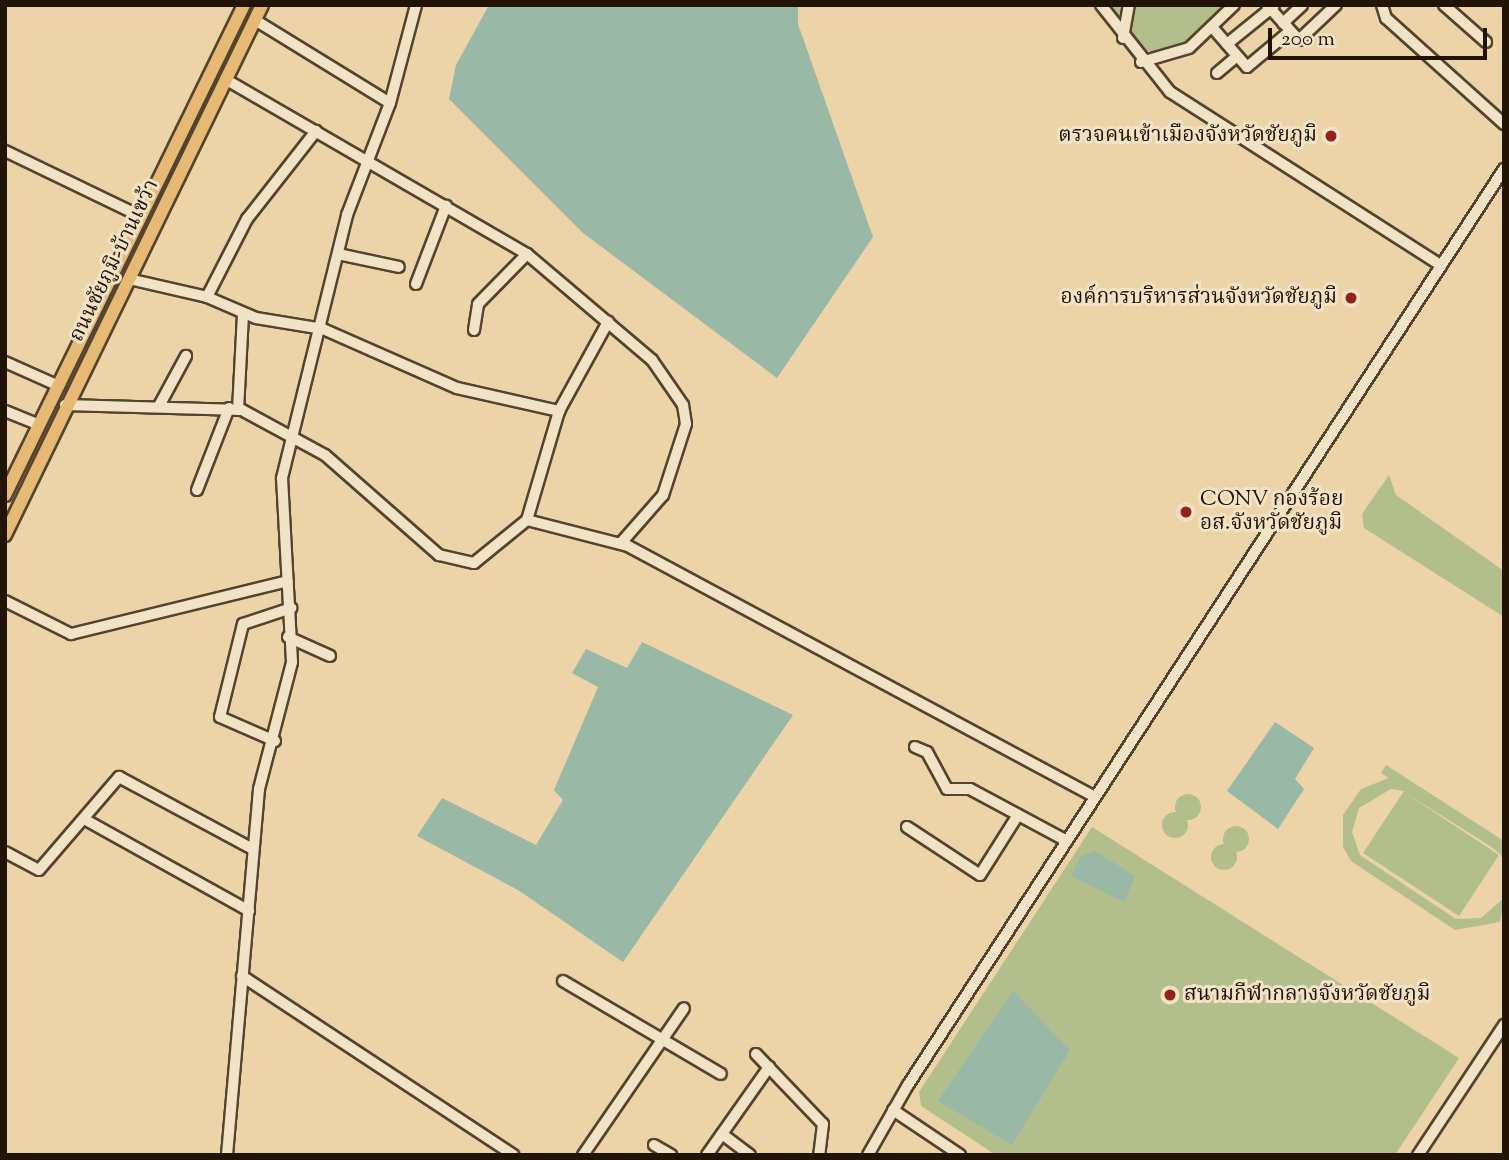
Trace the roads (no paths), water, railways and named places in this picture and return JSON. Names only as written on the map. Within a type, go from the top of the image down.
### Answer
[{"type":"main road","name":"ถนนชัยภูมิ-บ้านเขว้า","points":[[5,495],[244,5]]},
{"type":"main road","name":"ถนนชัยภูมิ-บ้านเขว้า","points":[[5,535],[65,405],[262,5]]},
{"type":"main road","points":[[191,113],[207,118]]},
{"type":"street","points":[[227,1155],[249,911],[251,848],[259,789],[289,692],[288,637],[291,608],[281,501],[323,330],[338,254],[367,159],[390,103],[416,5]]},
{"type":"street","points":[[1101,5],[1141,62],[1170,92],[1441,265]]},
{"type":"street","points":[[1123,38],[1129,5]]},
{"type":"street","points":[[1141,62],[1182,52],[1234,5]]},
{"type":"street","points":[[1212,27],[1247,67],[1287,27],[1302,5]]},
{"type":"street","points":[[1227,44],[1270,6],[1298,40],[1336,5]]},
{"type":"street","points":[[1382,5],[1386,18],[1504,124]]},
{"type":"street","points":[[1444,5],[1486,42]]},
{"type":"street","points":[[255,20],[390,103]]},
{"type":"street","points":[[1217,73],[1237,56]]},
{"type":"street","points":[[225,79],[527,254],[652,360],[683,405],[686,424],[663,495],[621,543]]},
{"type":"street","points":[[207,297],[247,219],[316,131]]},
{"type":"street","points":[[5,151],[139,216]]},
{"type":"street","points":[[868,1155],[894,1110],[1095,797],[1504,169]]},
{"type":"street","points":[[416,284],[446,206]]},
{"type":"street","points":[[338,254],[399,267]]},
{"type":"street","points":[[474,330],[478,304],[527,254]]},
{"type":"street","points":[[128,279],[207,297],[243,313],[323,330],[457,388],[559,411]]},
{"type":"street","points":[[197,490],[234,409],[243,313]]},
{"type":"street","points":[[65,405],[234,409],[296,437],[364,485],[412,536],[458,564],[474,563],[527,520],[559,411],[608,322]]},
{"type":"street","points":[[159,406],[186,356]]},
{"type":"street","points":[[5,362],[59,386]]},
{"type":"street","points":[[5,411],[39,425]]},
{"type":"street","points":[[527,520],[621,543],[1095,797]]},
{"type":"street","points":[[5,601],[71,634],[288,581]]},
{"type":"street","points":[[275,741],[220,717],[243,624],[291,608]]},
{"type":"street","points":[[288,637],[330,656]]},
{"type":"street","points":[[915,747],[926,752],[947,789],[970,789],[1067,841]]},
{"type":"street","points":[[5,852],[39,870],[120,777],[251,848]]},
{"type":"street","points":[[907,827],[980,875],[1018,815]]},
{"type":"street","points":[[85,819],[249,911]]},
{"type":"street","points":[[242,976],[513,1155]]},
{"type":"street","points":[[563,981],[660,1042],[722,1074]]},
{"type":"street","points":[[583,1155],[684,1008]]},
{"type":"street","points":[[1418,1155],[1504,1025]]},
{"type":"street","points":[[756,1054],[823,1124],[819,1155]]},
{"type":"street","points":[[707,1155],[769,1067]]},
{"type":"street","points":[[894,1110],[960,1155]]},
{"type":"street","points":[[722,1134],[750,1155]]},
{"type":"street","points":[[654,1145],[671,1155]]},
{"type":"place","name":"ตรวจคนเข้าเมืองจังหวัดชัยภูมิ","points":[[1331,136]]},
{"type":"place","name":"องค์การบริหารส่วนจังหวัดชัยภูมิ","points":[[1351,298]]},
{"type":"place","name":"CONV กองร้อย อส.จังหวัดชัยภูมิ","points":[[1186,512]]},
{"type":"place","name":"สนามกีฬากลางจังหวัดชัยภูมิ","points":[[1170,995]]}]
